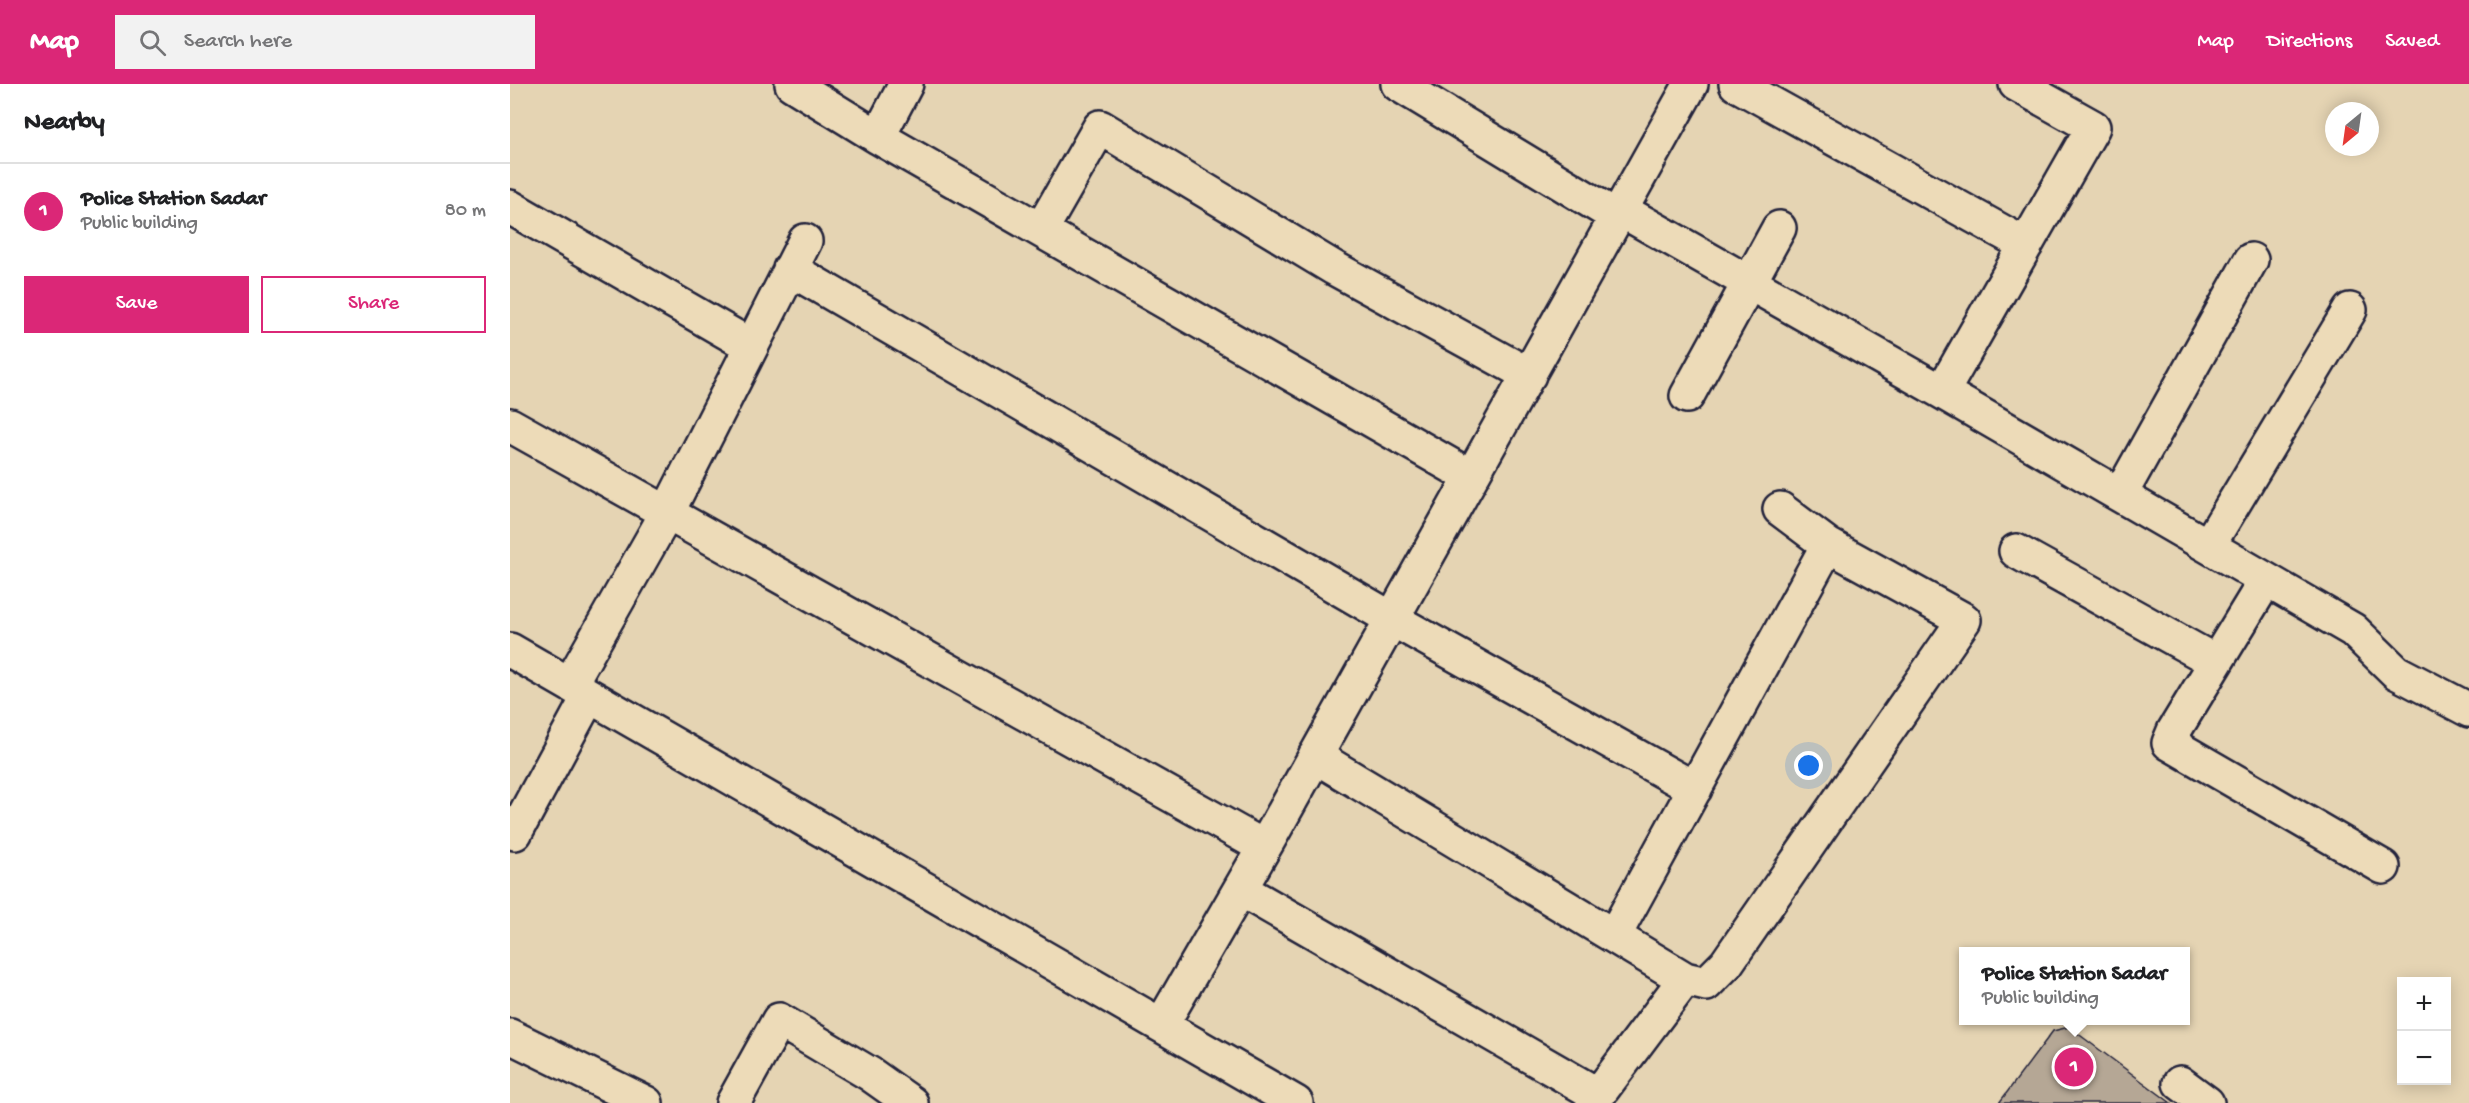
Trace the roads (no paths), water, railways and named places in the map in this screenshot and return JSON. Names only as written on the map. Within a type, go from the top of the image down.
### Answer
[{"type":"street","points":[[792,84],[878,137],[1471,477]]},
{"type":"street","points":[[878,137],[906,84]]},
{"type":"street","points":[[1398,84],[1619,213],[1942,392],[2353,630],[2396,672],[2469,710]]},
{"type":"street","points":[[1162,1024],[1316,756],[1691,84]]},
{"type":"street","points":[[1736,84],[2026,246]]},
{"type":"street","points":[[1942,392],[2093,127],[2016,84]]},
{"type":"street","points":[[1041,230],[1100,127],[1334,268],[1529,375]]},
{"type":"street","points":[[510,207],[751,346]]},
{"type":"street","points":[[1687,396],[1779,228]]},
{"type":"street","points":[[515,833],[579,690],[797,255],[1392,619],[1695,789]]},
{"type":"street","points":[[2120,495],[2251,260]]},
{"type":"street","points":[[2208,546],[2350,310]]},
{"type":"street","points":[[510,425],[1264,848]]},
{"type":"street","points":[[1316,756],[1685,979],[1706,984],[1726,964],[1964,620],[1828,545],[1780,509]]},
{"type":"street","points":[[1614,936],[1828,545]]},
{"type":"street","points":[[2016,551],[2216,662]]},
{"type":"street","points":[[2266,580],[2174,731],[2169,743],[2383,867]]},
{"type":"street","points":[[510,650],[1296,1103]]},
{"type":"street","points":[[1240,889],[1595,1099],[1685,979]]},
{"type":"street","points":[[733,1103],[779,1020],[870,1074],[911,1103]]},
{"type":"street","points":[[510,1036],[646,1103]]},
{"type":"street","points":[[2180,1083],[2207,1103]]},
{"type":"place","name":"Police Station Sadar","points":[[2074,1067]]}]
